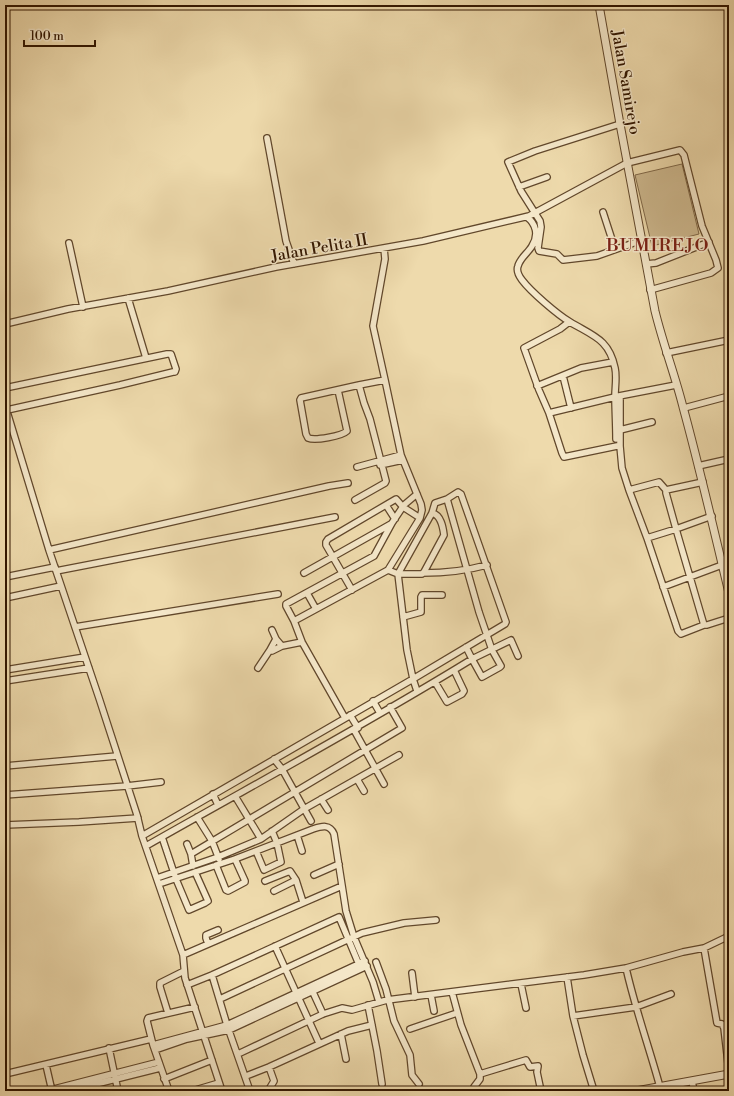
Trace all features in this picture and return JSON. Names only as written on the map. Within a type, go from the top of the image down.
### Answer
[{"type":"street","name":"Jalan Samirejo","points":[[599,5],[650,290],[673,386],[684,408],[720,566],[729,593]]},
{"type":"street","points":[[535,247],[536,230],[508,162],[535,151],[620,124]]},
{"type":"street","points":[[267,138],[286,241],[294,264]]},
{"type":"street","name":"Jalan Pelita II","points":[[5,324],[294,264],[423,241],[531,215],[627,163],[677,150],[682,151],[702,226],[709,242]]},
{"type":"street","points":[[519,187],[547,177]]},
{"type":"street","points":[[603,212],[615,249]]},
{"type":"street","points":[[531,215],[541,224],[535,247],[522,258],[518,266],[518,272],[527,286],[569,322],[605,344],[610,353],[615,370],[620,430],[618,446]]},
{"type":"street","points":[[535,247],[539,251],[559,255],[563,260],[598,256],[642,240]]},
{"type":"street","points":[[646,264],[656,263],[709,242],[718,266],[715,271],[650,290]]},
{"type":"street","points":[[69,243],[83,307]]},
{"type":"street","points":[[389,247],[385,258],[373,326],[402,458],[422,504],[420,518],[393,573],[403,617],[407,650],[417,691]]},
{"type":"street","points":[[128,298],[146,358]]},
{"type":"street","points":[[569,322],[560,329],[524,348],[564,457],[618,446]]},
{"type":"street","points":[[666,353],[729,340]]},
{"type":"street","points":[[5,388],[169,354],[176,370],[120,385],[6,407],[55,569],[138,818],[142,836],[183,955],[184,972],[187,985],[222,1091]]},
{"type":"street","points":[[537,386],[580,368],[613,362]]},
{"type":"street","points":[[563,376],[571,408]]},
{"type":"street","points":[[338,390],[347,430],[343,434],[315,440],[308,438],[300,399],[338,390],[385,380]]},
{"type":"street","points":[[355,500],[386,482],[370,419],[359,386]]},
{"type":"street","points":[[549,413],[618,396],[673,386]]},
{"type":"street","points":[[618,396],[618,446],[622,468],[679,633],[681,634],[704,625],[729,618]]},
{"type":"street","points":[[684,408],[729,396]]},
{"type":"street","points":[[620,430],[652,422]]},
{"type":"street","points":[[356,468],[402,458]]},
{"type":"street","points":[[698,466],[729,459]]},
{"type":"street","points":[[629,490],[659,482],[666,490],[704,625]]},
{"type":"street","points":[[49,550],[348,483]]},
{"type":"street","points":[[666,490],[700,483]]},
{"type":"street","points":[[142,836],[413,679],[506,622],[461,492],[434,503],[432,513],[393,573]]},
{"type":"street","points":[[384,784],[365,750],[356,729],[302,642],[286,604],[374,556],[393,521],[403,507],[417,494]]},
{"type":"street","points":[[447,498],[487,635],[492,650],[501,666],[484,677],[481,677],[466,647]]},
{"type":"street","points":[[352,590],[326,545],[328,539],[396,500],[403,507],[420,518]]},
{"type":"street","points":[[386,505],[393,521]]},
{"type":"street","points":[[423,573],[444,535],[440,519],[436,514],[432,513]]},
{"type":"street","points":[[5,577],[335,517]]},
{"type":"street","points":[[647,538],[709,517]]},
{"type":"street","points":[[304,573],[332,556],[375,534],[393,521]]},
{"type":"street","points":[[375,534],[380,545]]},
{"type":"street","points":[[294,621],[352,590],[393,573],[451,572],[487,565]]},
{"type":"street","points":[[663,587],[720,566]]},
{"type":"street","points":[[5,598],[61,586]]},
{"type":"street","points":[[307,593],[316,609]]},
{"type":"street","points":[[75,627],[278,594]]},
{"type":"street","points":[[403,617],[421,612],[421,596],[442,595]]},
{"type":"street","points":[[272,630],[276,639],[282,646]]},
{"type":"street","points":[[258,668],[276,639]]},
{"type":"street","points":[[146,846],[356,729],[380,713],[472,659],[511,640],[518,656]]},
{"type":"street","points":[[270,650],[272,652],[282,646],[302,642]]},
{"type":"street","points":[[5,670],[85,657]]},
{"type":"street","points":[[50,663],[51,674]]},
{"type":"street","points":[[5,681],[89,668]]},
{"type":"street","points":[[435,682],[447,702],[462,694],[464,691],[454,670]]},
{"type":"street","points":[[373,701],[380,713]]},
{"type":"street","points":[[191,854],[402,728],[390,707]]},
{"type":"street","points":[[157,878],[195,872],[219,862],[261,839],[304,809],[399,755]]},
{"type":"street","points":[[5,766],[117,756]]},
{"type":"street","points":[[274,759],[282,770],[310,821]]},
{"type":"street","points":[[357,779],[364,791]]},
{"type":"street","points":[[5,795],[161,782]]},
{"type":"street","points":[[213,794],[218,805]]},
{"type":"street","points":[[235,796],[261,839]]},
{"type":"street","points":[[322,799],[328,810]]},
{"type":"street","points":[[197,817],[212,841],[226,890],[228,891],[245,881],[235,859]]},
{"type":"street","points":[[5,825],[138,818]]},
{"type":"street","points":[[159,884],[193,866],[235,859],[276,842],[320,827],[329,827],[332,829],[346,911],[353,937],[363,965],[384,1001],[410,1055],[412,1076],[420,1084]]},
{"type":"street","points":[[256,851],[262,869],[265,870],[281,862],[272,831]]},
{"type":"street","points":[[296,835],[302,850]]},
{"type":"street","points":[[162,837],[189,910],[208,901],[195,872]]},
{"type":"street","points":[[187,844],[191,854],[193,866]]},
{"type":"street","points":[[314,875],[339,864]]},
{"type":"street","points":[[265,881],[288,871],[291,872],[296,880],[303,902]]},
{"type":"street","points":[[274,891],[296,880]]},
{"type":"street","points":[[183,955],[342,886]]},
{"type":"street","points":[[187,985],[339,917],[353,937]]},
{"type":"street","points":[[220,998],[362,933],[404,923],[436,920]]},
{"type":"street","points":[[208,944],[206,935],[218,930]]},
{"type":"street","points":[[238,1054],[324,1014],[342,1008],[352,1010],[384,1001],[415,996],[521,984],[626,968],[683,952],[704,948],[729,936]]},
{"type":"street","points":[[274,946],[319,1043]]},
{"type":"street","points":[[636,1091],[729,1073],[724,1028],[722,1024],[717,1023],[704,948]]},
{"type":"street","points":[[376,962],[384,1001]]},
{"type":"street","points":[[5,1074],[109,1048],[153,1045],[228,1027],[363,965]]},
{"type":"street","points":[[626,968],[660,1087]]},
{"type":"street","points":[[168,1013],[160,983],[184,972]]},
{"type":"street","points":[[412,973],[415,996]]},
{"type":"street","points":[[212,975],[250,1091]]},
{"type":"street","points":[[567,977],[573,1016],[594,1091]]},
{"type":"street","points":[[521,984],[526,1008]]},
{"type":"street","points":[[311,988],[324,1014]]},
{"type":"street","points":[[452,992],[461,1026],[480,1074],[480,1079],[474,1087],[474,1091]]},
{"type":"street","points":[[573,1016],[636,1007],[671,994]]},
{"type":"street","points":[[431,995],[434,1010]]},
{"type":"street","points":[[368,1006],[382,1084]]},
{"type":"street","points":[[169,1091],[159,1065],[147,1020],[148,1018],[195,1007]]},
{"type":"street","points":[[410,1029],[457,1013]]},
{"type":"street","points":[[246,1076],[341,1034],[356,1028],[372,1025]]},
{"type":"street","points":[[341,1034],[346,1059]]},
{"type":"street","points":[[109,1048],[118,1091]]},
{"type":"street","points":[[164,1079],[212,1060]]},
{"type":"street","points":[[480,1074],[526,1060],[530,1067],[538,1066],[537,1072],[541,1091]]},
{"type":"street","points":[[46,1064],[50,1090],[159,1065]]},
{"type":"street","points":[[268,1091],[274,1081],[269,1067]]},
{"type":"street","points":[[68,1091],[114,1076]]},
{"type":"street","points":[[692,1081],[694,1091]]},
{"type":"street","points":[[192,1091],[219,1082]]},
{"type":"shaded area","points":[[682,164],[699,234],[652,246],[635,175]]},
{"type":"district","name":"BUMIREJO","points":[[658,245]]}]
